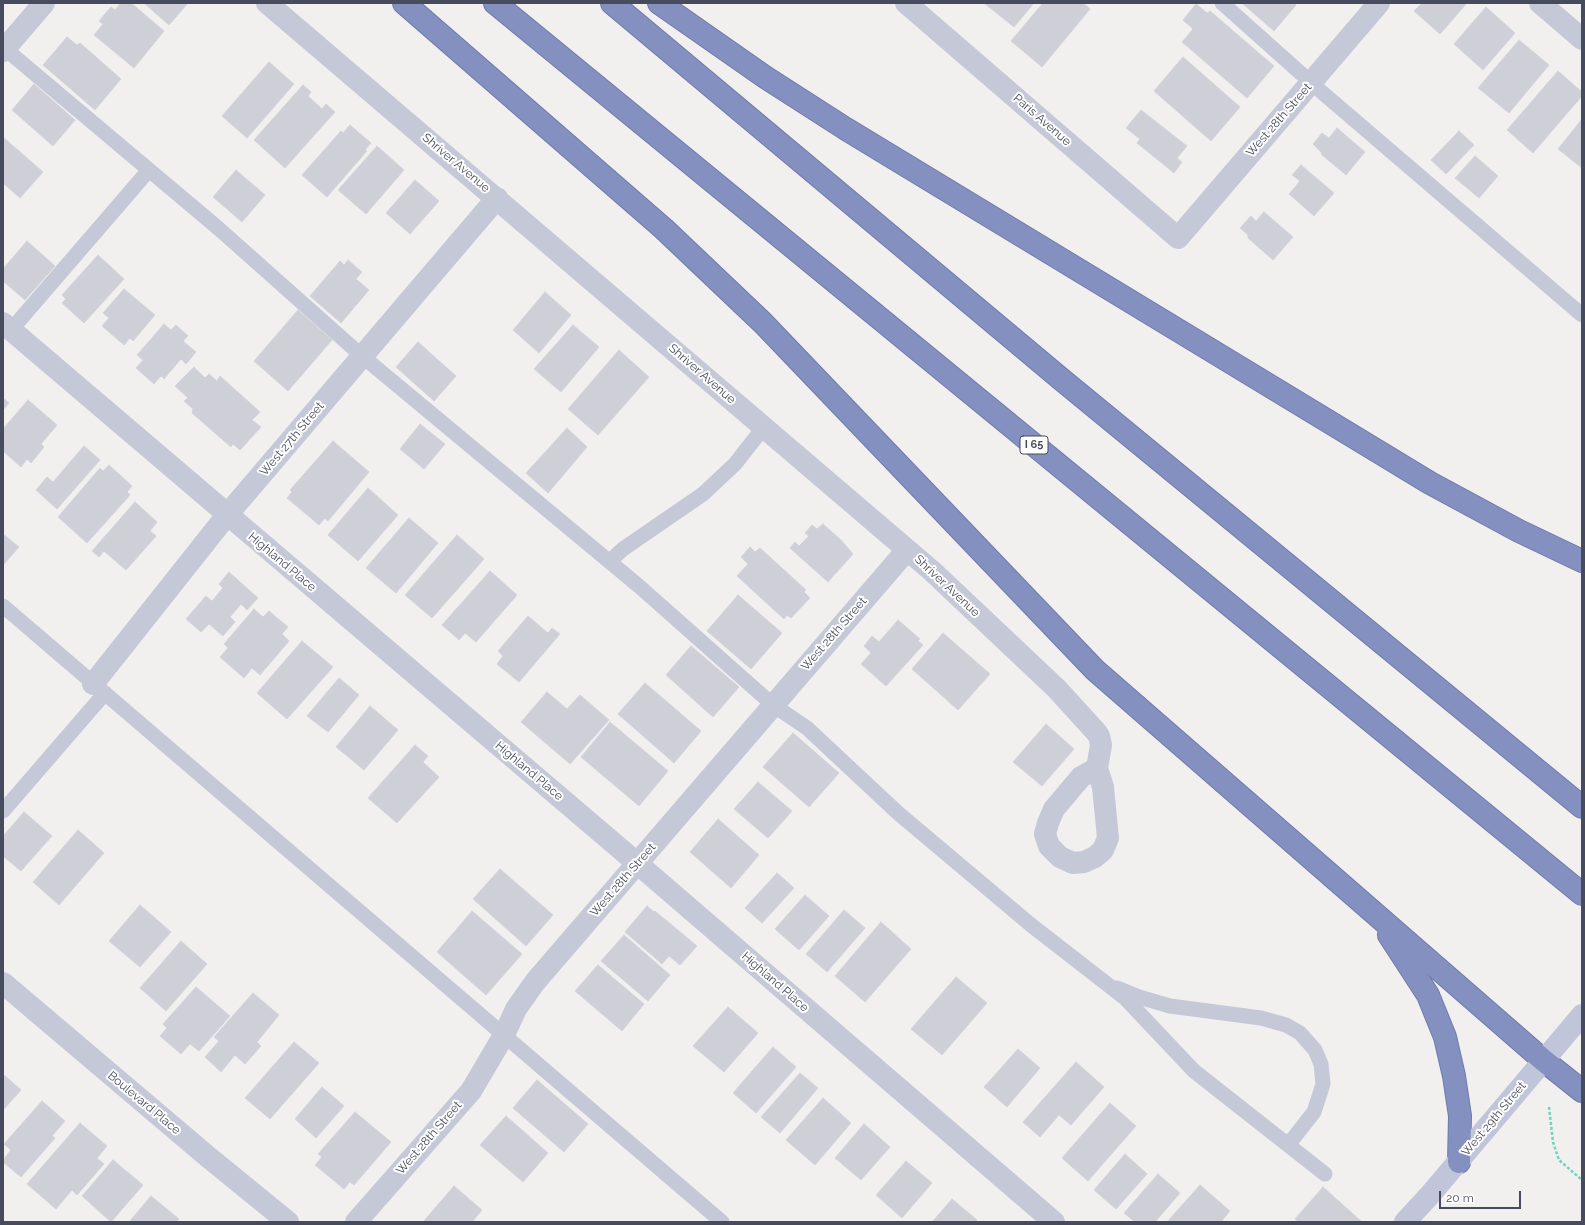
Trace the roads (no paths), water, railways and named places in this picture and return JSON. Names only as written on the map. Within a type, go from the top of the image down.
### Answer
[{"type":"highway","points":[[404,3],[664,229],[763,323],[1095,670],[1543,1060],[1582,1091]]},
{"type":"highway","name":"I 65","points":[[495,3],[1578,890]]},
{"type":"highway","points":[[612,3],[1061,379],[1582,807]]},
{"type":"highway","points":[[659,3],[765,77],[846,129],[1430,483],[1519,531],[1582,561]]},
{"type":"highway","points":[[1374,912],[1428,995],[1445,1037],[1454,1076],[1460,1116],[1459,1162]]},
{"type":"main road","name":"West 29th Street","points":[[1405,1222],[1459,1162],[1582,1015]]},
{"type":"street","points":[[4,49],[44,3]]},
{"type":"street","name":"Shriver Avenue","points":[[267,3],[932,571],[1051,684],[1097,733],[1101,745],[1097,768]]},
{"type":"street","name":"Paris Avenue","points":[[906,3],[1178,238]]},
{"type":"street","name":"West 28th Street","points":[[1178,238],[1379,3]]},
{"type":"street","points":[[1540,3],[1582,39]]},
{"type":"street","name":"West 27th Street","points":[[99,688],[227,515],[497,198]]},
{"type":"street","name":"Highland Place","points":[[7,326],[1054,1222]]},
{"type":"street","name":"West 28th Street","points":[[356,1222],[471,1091],[504,1035],[516,1009],[535,982],[907,550]]},
{"type":"street","name":"Boulevard Place","points":[[3,983],[207,1156],[288,1222]]},
{"type":"lane","points":[[1222,3],[1311,82],[1582,315]]},
{"type":"lane","points":[[4,49],[218,228],[362,356],[610,561],[773,705],[807,728],[898,813],[1031,925],[1125,998],[1194,1071],[1325,1174]]},
{"type":"lane","points":[[7,326],[149,170]]},
{"type":"lane","points":[[610,561],[623,548],[703,494],[735,464],[764,427]]},
{"type":"lane","points":[[3,606],[722,1222]]},
{"type":"lane","points":[[3,811],[99,688]]},
{"type":"lane","points":[[1105,982],[1139,997],[1170,1006],[1261,1018],[1286,1025],[1300,1033],[1314,1050],[1321,1064],[1323,1084],[1314,1112],[1288,1145]]}]
